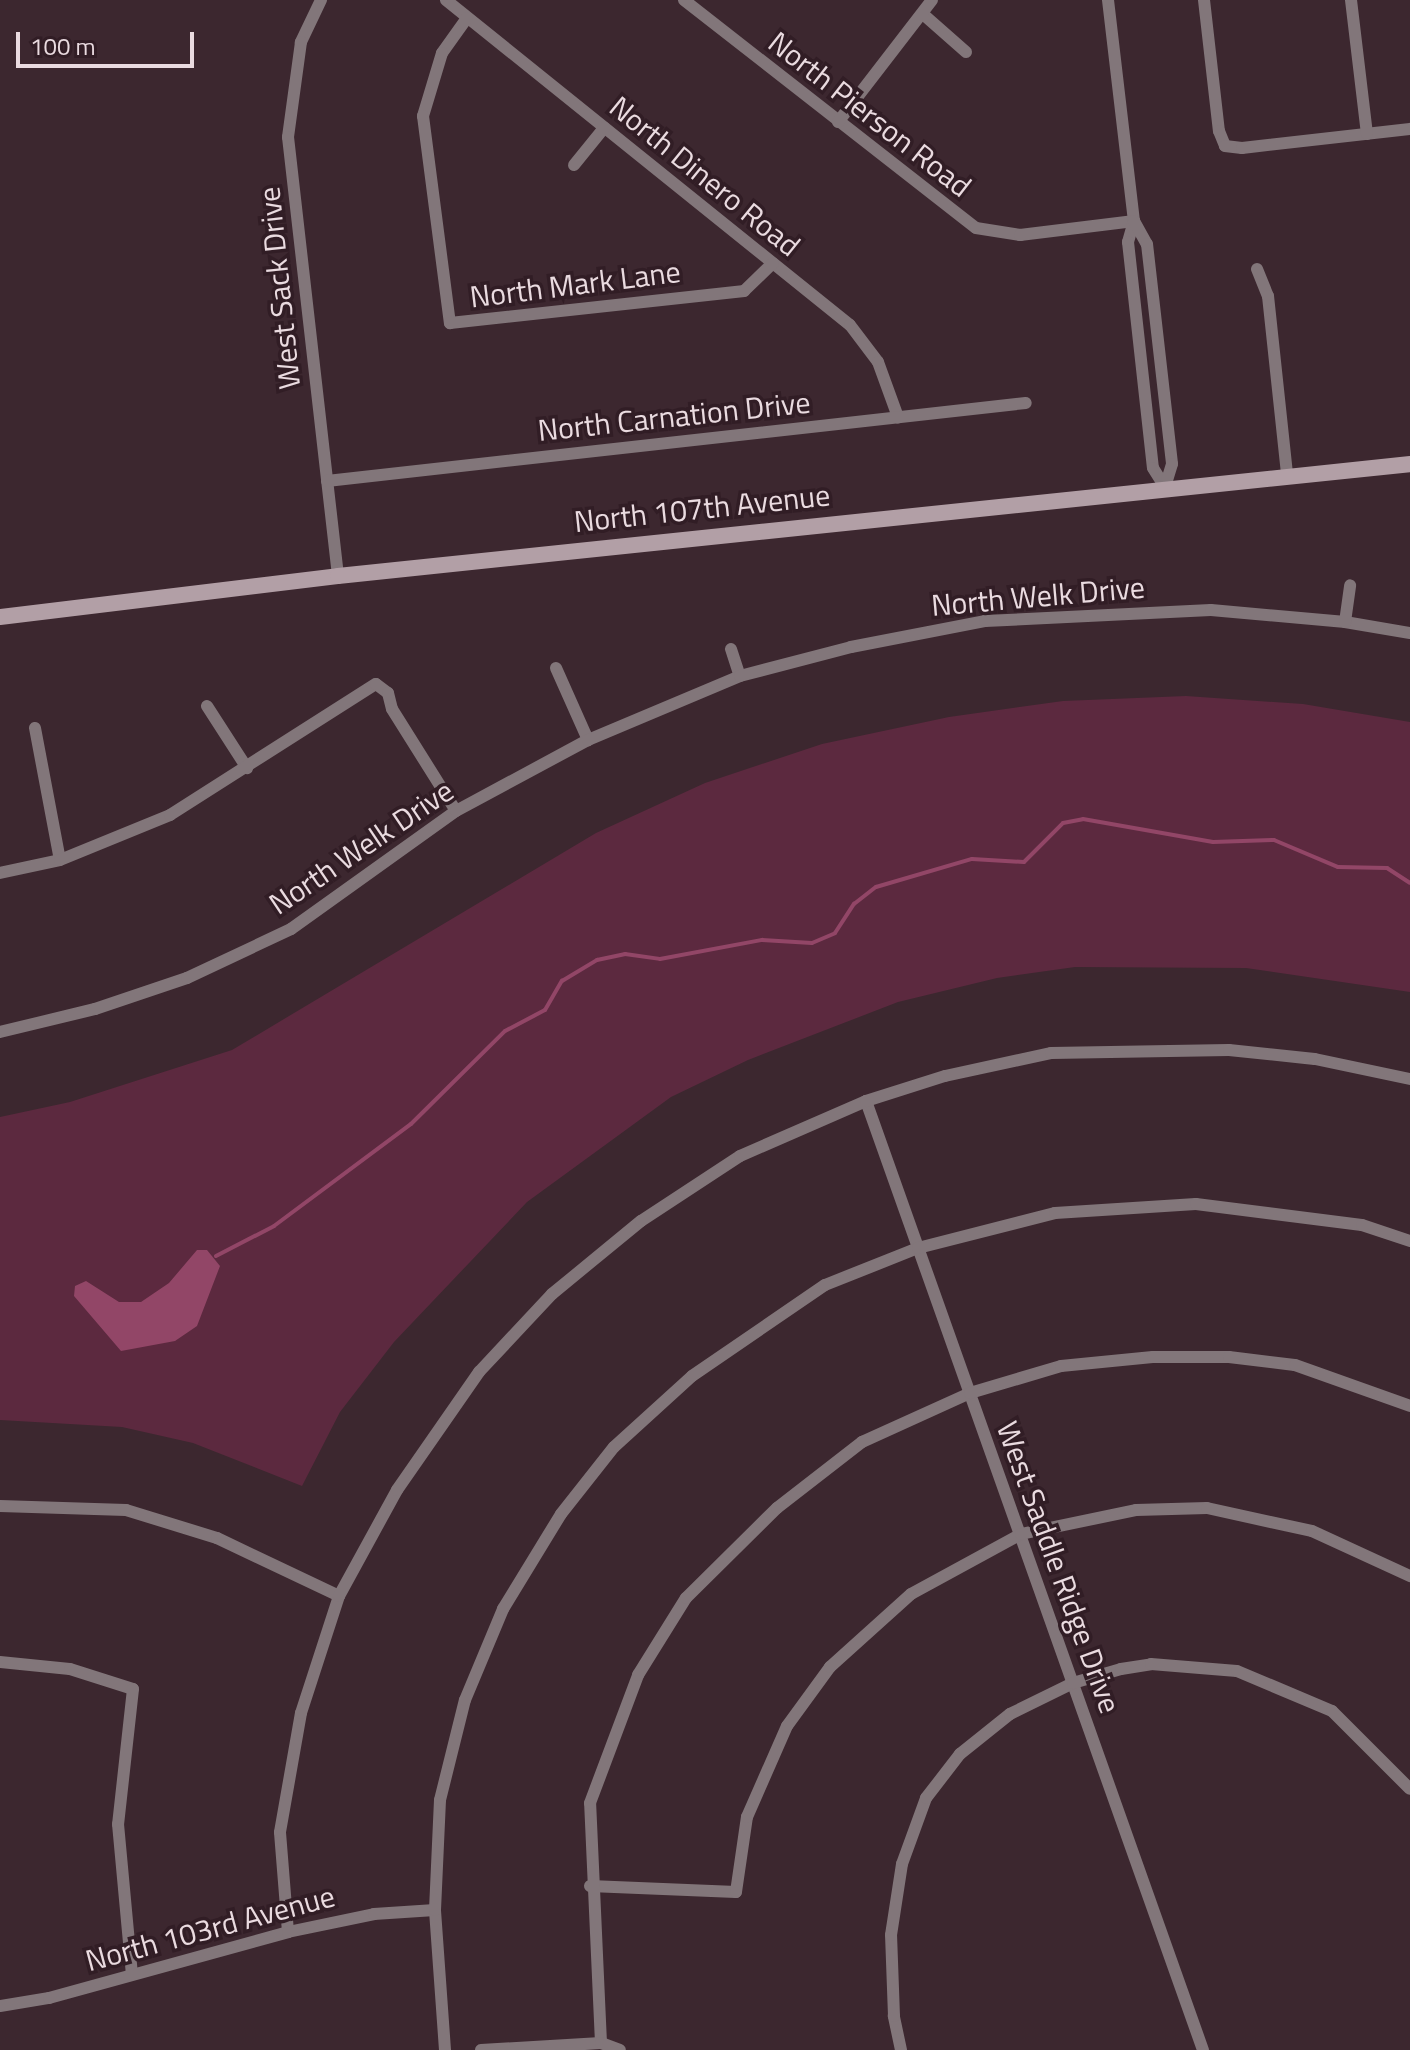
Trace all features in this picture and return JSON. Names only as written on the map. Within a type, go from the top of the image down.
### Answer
[{"type":"main road","name":"North 107th Avenue","points":[[0,617],[338,576],[1165,487],[1410,464]]},
{"type":"street","name":"West Sack Drive","points":[[321,0],[301,42],[288,137],[338,576]]},
{"type":"street","name":"North Dinero Road","points":[[446,0],[859,335],[885,375],[898,417]]},
{"type":"street","name":"North Pierson Road","points":[[684,0],[976,228],[1020,235],[1134,221]]},
{"type":"street","points":[[838,122],[924,15],[932,0]]},
{"type":"street","points":[[1108,0],[1134,221],[1128,242],[1153,468],[1165,487]]},
{"type":"street","points":[[1204,0],[1219,131],[1225,146],[1242,148],[1410,129]]},
{"type":"street","points":[[1351,0],[1367,134]]},
{"type":"street","points":[[924,15],[966,52]]},
{"type":"street","name":"North Mark Lane","points":[[467,18],[442,53],[423,116],[450,323],[744,291],[773,263]]},
{"type":"street","points":[[574,165],[604,128]]},
{"type":"street","points":[[1134,221],[1147,244],[1172,464],[1165,487]]},
{"type":"street","points":[[1257,269],[1268,296],[1287,475]]},
{"type":"street","name":"North Carnation Drive","points":[[327,481],[1026,403]]},
{"type":"street","points":[[1345,622],[1350,585]]},
{"type":"street","name":"North Welk Drive","points":[[0,1032],[95,1009],[187,978],[291,929],[456,811],[588,740],[740,676],[851,647],[1001,620],[1211,610],[1345,622],[1410,633]]},
{"type":"street","points":[[731,649],[740,676]]},
{"type":"street","points":[[556,668],[588,740]]},
{"type":"street","points":[[0,873],[60,860],[170,815],[376,684],[388,693],[392,709],[456,811]]},
{"type":"street","points":[[207,706],[247,768]]},
{"type":"street","points":[[35,728],[60,860]]},
{"type":"street","points":[[288,1932],[280,1832],[301,1713],[339,1596],[397,1490],[479,1372],[552,1294],[641,1221],[740,1156],[866,1101],[945,1076],[1051,1053],[1149,1047],[1315,1059],[1410,1079]]},
{"type":"street","name":"West Saddle Ridge Drive","points":[[866,1101],[1203,2050]]},
{"type":"street","points":[[445,2050],[435,1910],[440,1800],[465,1700],[503,1609],[561,1514],[614,1447],[692,1376],[825,1285],[918,1248],[1055,1213],[1196,1204],[1362,1225],[1410,1241]]},
{"type":"street","points":[[601,2043],[590,1886],[590,1803],[638,1675],[686,1598],[777,1508],[862,1442],[970,1393],[1061,1366],[1153,1357],[1229,1357],[1295,1365],[1410,1406]]},
{"type":"street","points":[[0,1506],[126,1510],[217,1538],[339,1596]]},
{"type":"street","points":[[590,1886],[736,1892],[747,1817],[787,1726],[830,1667],[911,1594],[1021,1534],[1136,1510],[1207,1508],[1312,1531],[1410,1576]]},
{"type":"street","points":[[0,1662],[70,1669],[133,1689],[118,1824],[132,1974]]},
{"type":"street","points":[[901,2050],[894,2016],[891,1935],[902,1864],[926,1798],[960,1754],[1010,1714],[1073,1683],[1151,1664],[1237,1671],[1332,1711],[1410,1789]]},
{"type":"street","name":"North 103rd Avenue","points":[[0,2006],[288,1932],[374,1914],[435,1910]]},
{"type":"street","points":[[481,2050],[601,2043],[620,2050]]},
{"type":"shaded area","points":[[1186,696],[1303,704],[1410,722],[1410,992],[1246,968],[1075,967],[997,978],[898,1002],[748,1060],[671,1097],[527,1202],[394,1342],[340,1412],[302,1486],[193,1443],[122,1427],[0,1420],[0,1117],[70,1102],[232,1050],[596,833],[705,783],[822,744],[949,717],[1063,701]]},
{"type":"shaded area","points":[[197,1250],[207,1250],[220,1266],[197,1326],[175,1341],[121,1351],[74,1296],[75,1286],[86,1281],[119,1302],[141,1302],[169,1283]]},
{"type":"waterway","points":[[216,1256],[274,1226],[411,1124],[505,1031],[545,1010],[562,981],[597,960],[625,954],[660,959],[762,940],[812,943],[835,933],[854,904],[876,887],[972,859],[1024,862],[1063,823],[1083,819],[1213,842],[1274,840],[1338,867],[1387,868],[1410,883]]}]
